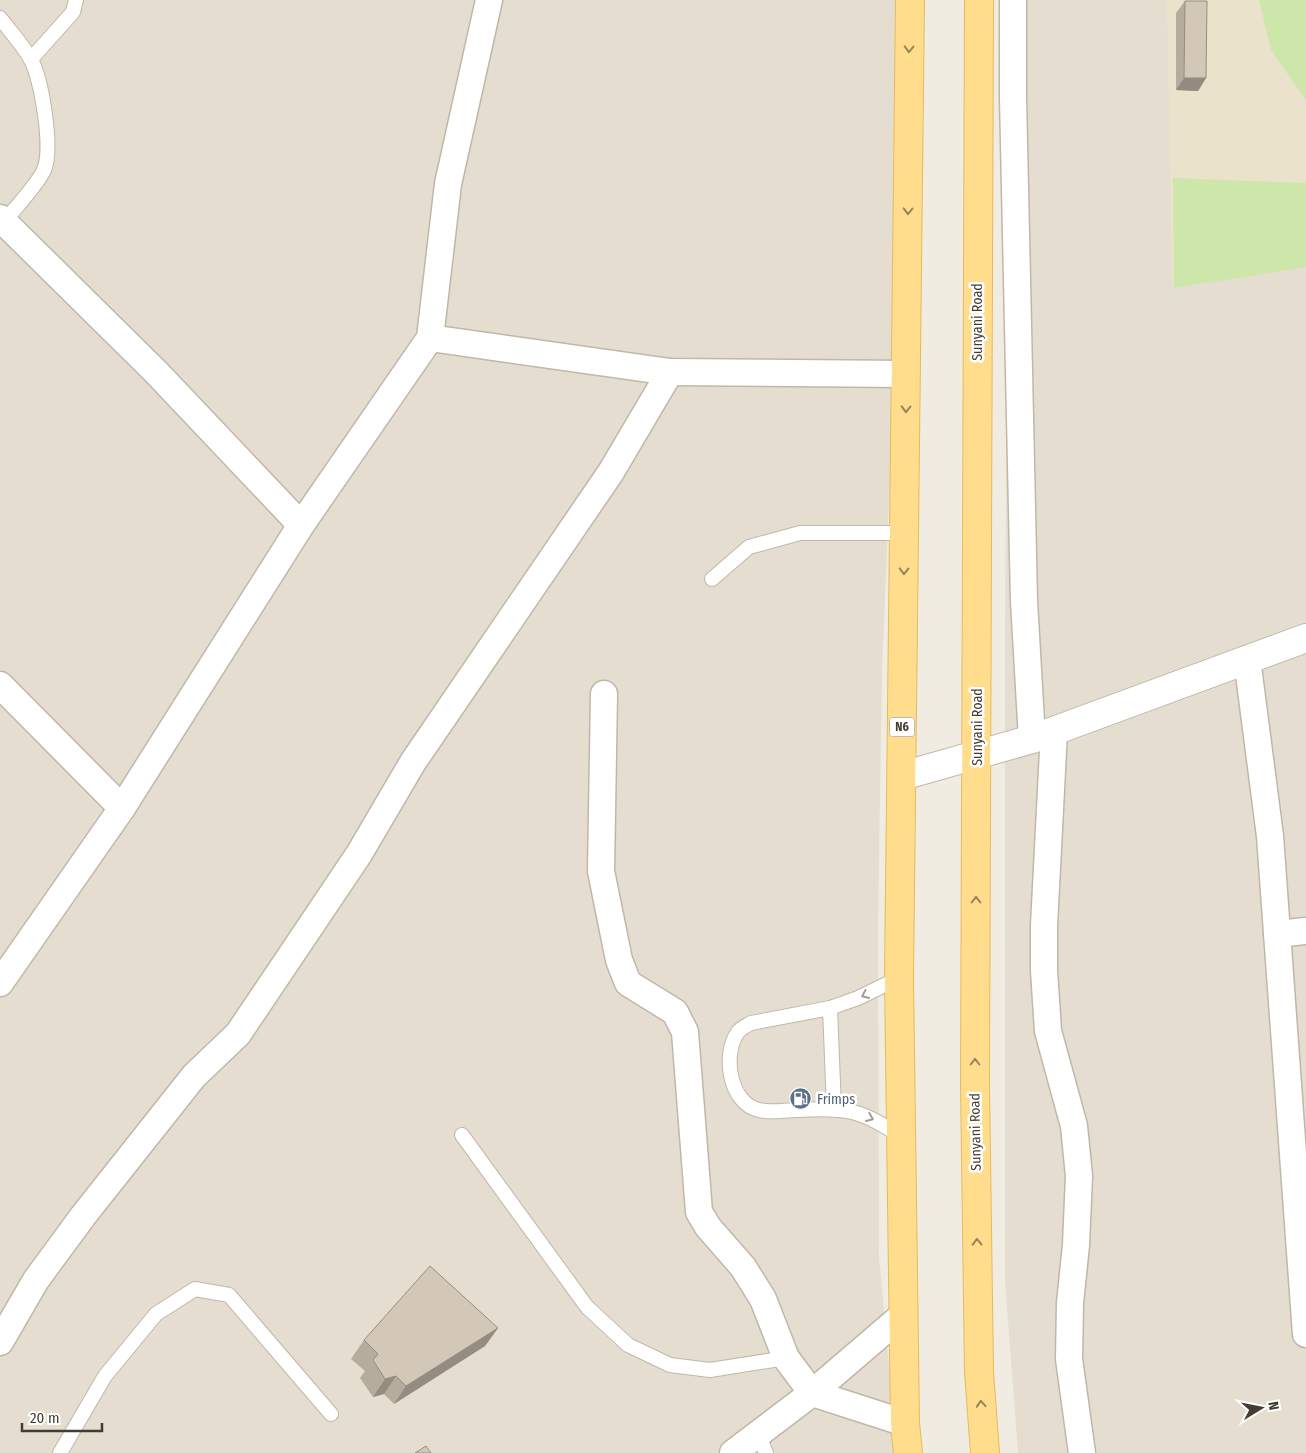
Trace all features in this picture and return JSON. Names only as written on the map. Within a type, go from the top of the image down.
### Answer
[{"type":"main road","name":"N6","points":[[908,1453],[905,1423],[899,978],[910,0]]},
{"type":"main road","name":"Sunyani Road","points":[[979,0],[975,1084],[979,1372],[985,1453]]},
{"type":"street","points":[[0,982],[122,808],[301,524],[430,338],[448,184],[489,0]]},
{"type":"street","points":[[1013,0],[1013,97],[1024,601],[1043,735],[1044,970],[1048,1031],[1074,1126],[1079,1176],[1076,1245],[1070,1302],[1069,1359],[1082,1453]]},
{"type":"street","points":[[2,220],[157,373],[301,524]]},
{"type":"street","points":[[430,338],[670,372],[906,374]]},
{"type":"street","points":[[0,1342],[36,1280],[84,1216],[194,1076],[238,1034],[359,854],[414,762],[611,472],[670,372]]},
{"type":"street","points":[[902,776],[1043,735],[1247,658],[1306,638]]},
{"type":"street","points":[[1247,658],[1270,836],[1306,1334]]},
{"type":"street","points":[[0,685],[122,808]]},
{"type":"street","points":[[604,694],[601,871],[619,960],[628,983],[675,1012],[685,1032],[699,1212],[708,1227],[743,1267],[763,1298],[786,1358],[812,1393],[905,1423]]},
{"type":"street","points":[[1277,934],[1306,931]]},
{"type":"street","points":[[733,1453],[762,1443],[812,1393],[903,1315]]},
{"type":"lane","points":[[31,59],[73,12],[76,0]]},
{"type":"lane","points":[[0,18],[31,59],[37,77],[47,126],[47,156],[44,171],[2,220]]},
{"type":"lane","points":[[712,579],[749,547],[800,533],[904,533]]},
{"type":"lane","points":[[899,978],[858,998],[830,1008],[750,1023],[739,1030],[733,1041],[731,1069],[735,1090],[743,1101],[758,1110],[834,1108],[868,1116],[901,1137]]},
{"type":"lane","points":[[830,1008],[834,1108]]},
{"type":"lane","points":[[462,1135],[587,1307],[628,1345],[670,1365],[710,1370],[786,1358]]},
{"type":"lane","points":[[60,1453],[105,1376],[156,1314],[195,1290],[229,1296],[331,1414]]},
{"type":"shaded area","points":[[0,0],[902,0],[900,231],[882,670],[878,929],[879,1256],[897,1453],[0,1453]]},
{"type":"shaded area","points":[[1007,0],[1306,0],[1306,1453],[1018,1453],[1005,1282],[1005,625],[1009,153]]},
{"type":"shaded area","points":[[1167,0],[1306,0],[1306,263],[1238,277],[1172,283]]},
{"type":"green space","points":[[1259,0],[1306,0],[1306,100],[1271,50]]},
{"type":"green space","points":[[1173,178],[1306,183],[1306,267],[1174,288]]},
{"type":"building","points":[[1185,1],[1207,1],[1206,78],[1184,78]]},
{"type":"building","points":[[430,1266],[498,1328],[406,1386],[396,1376],[385,1379],[373,1360],[378,1354],[364,1340]]},
{"type":"building","points":[[426,1446],[431,1453],[415,1453]]},
{"type":"place","name":"Frimps","points":[[801,1099]]}]
